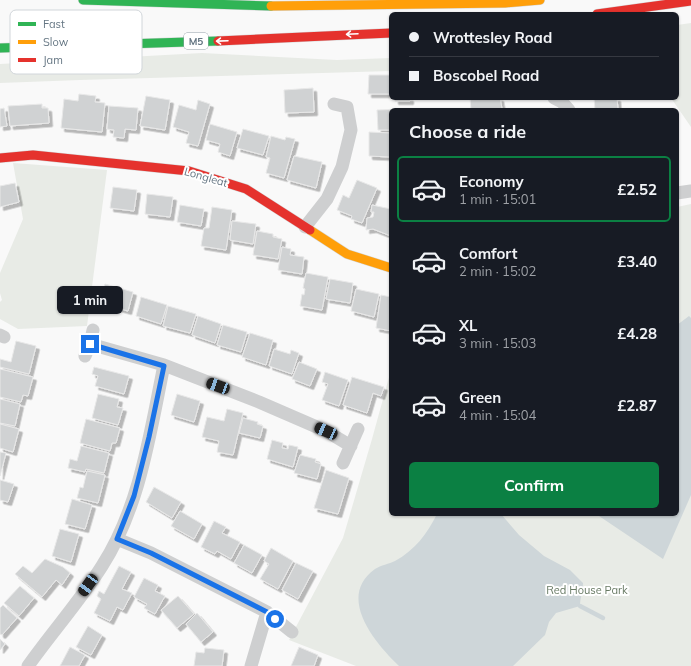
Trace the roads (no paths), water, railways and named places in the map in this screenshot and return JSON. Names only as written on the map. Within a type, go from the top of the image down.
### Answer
[{"type":"main road","points":[[83,0],[257,6],[497,3],[540,0]]},
{"type":"main road","points":[[611,12],[691,1]]},
{"type":"main road","name":"M5","points":[[142,43],[389,32]]},
{"type":"main road","name":"M5","points":[[0,48],[10,48]]},
{"type":"main road","name":"Longleat","points":[[0,158],[33,155],[189,171],[246,189],[346,254],[389,267]]},
{"type":"street","points":[[558,100],[567,108]]},
{"type":"street","points":[[305,227],[327,199],[342,167],[351,130],[347,107],[334,104]]},
{"type":"street","points":[[679,192],[691,191]]},
{"type":"street","points":[[85,356],[90,344],[93,330]]},
{"type":"street","points":[[90,344],[164,366],[259,402],[326,431],[351,446]]},
{"type":"street","points":[[28,666],[103,566],[117,539],[134,496],[149,437],[164,366]]},
{"type":"street","points":[[343,463],[358,429]]},
{"type":"street","points":[[117,539],[151,553],[267,612],[292,632]]},
{"type":"street","points":[[251,666],[267,612]]},
{"type":"waterway","points":[[580,606],[603,618]]},
{"type":"park label","name":"Red House Park","points":[[587,590]]}]
